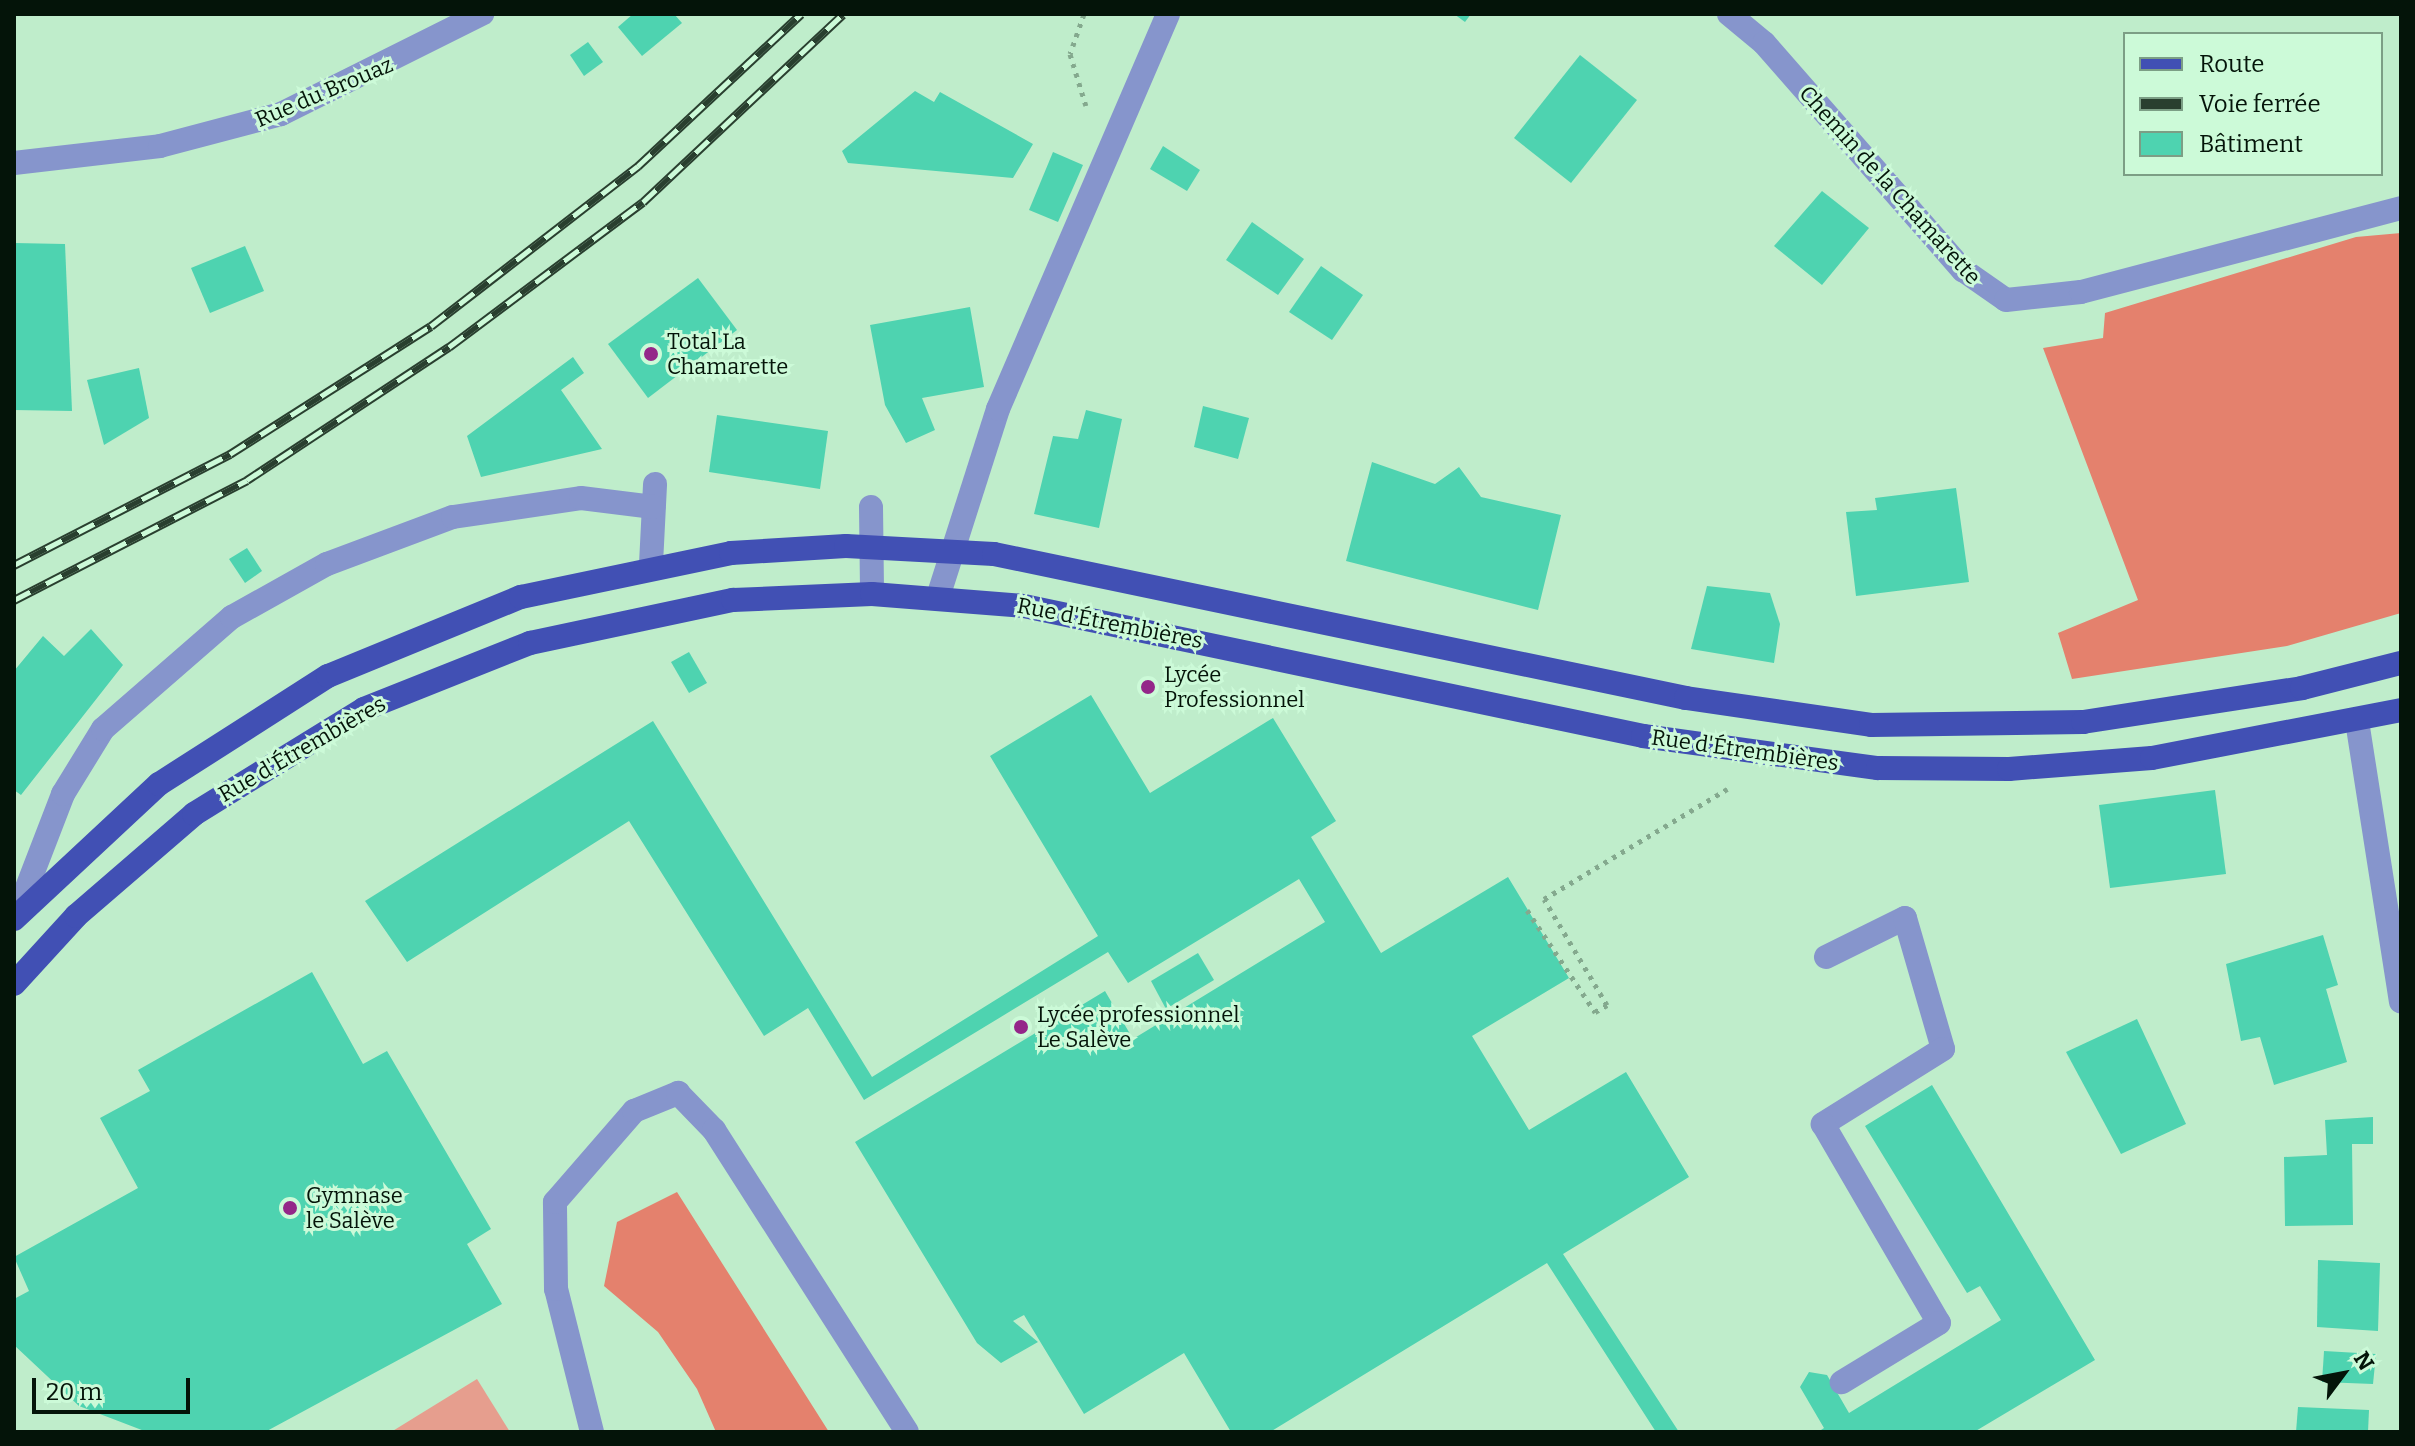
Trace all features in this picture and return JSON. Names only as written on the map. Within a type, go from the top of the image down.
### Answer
[{"type":"main road","name":"Rue d'Étrembières","points":[[15,918],[159,784],[328,676],[484,608],[651,564],[872,546],[951,550],[1096,571],[1686,698],[1871,725],[2083,722],[2242,699],[2401,663]]},
{"type":"main road","name":"Rue d'Étrembières","points":[[14,984],[76,916],[194,814],[280,756],[406,690],[530,643],[646,614],[733,600],[872,594],[938,597],[1116,621],[1528,711],[1761,756],[1937,770],[2152,758],[2357,721],[2401,710]]},
{"type":"street","name":"Rue du Brouaz","points":[[14,163],[160,146],[281,114],[482,14]]},
{"type":"street","points":[[938,597],[998,409],[1112,134],[1168,14]]},
{"type":"street","name":"Chemin de la Chamarette","points":[[1729,14],[1764,43],[1963,270],[2006,300],[2081,292],[2401,208]]},
{"type":"street","points":[[15,918],[63,794],[103,729],[232,617],[327,564],[453,517],[581,498],[654,495],[651,564]]},
{"type":"street","points":[[871,507],[872,594]]},
{"type":"street","points":[[2357,721],[2401,1002]]},
{"type":"street","points":[[1826,957],[1905,918],[1943,1049],[1823,1124],[1939,1323],[1842,1382]]},
{"type":"street","points":[[592,1432],[556,1289],[555,1202],[634,1111],[678,1093],[714,1130],[907,1432]]},
{"type":"path","points":[[1084,14],[1070,54],[1075,88],[1112,134]]},
{"type":"path","points":[[1527,910],[1595,1012],[1607,1005],[1544,899],[1736,784]]},
{"type":"shaded area","points":[[2401,233],[2401,613],[2287,646],[2072,679],[2058,633],[2138,600],[2043,348],[2103,338],[2105,313],[2356,237]]},
{"type":"shaded area","points":[[677,1192],[829,1432],[716,1432],[697,1389],[658,1332],[604,1286],[617,1222]]},
{"type":"shaded area","points":[[477,1379],[510,1432],[391,1432]]},
{"type":"building","points":[[633,14],[674,14],[682,23],[642,56],[618,27]]},
{"type":"building","points":[[1454,14],[1471,14],[1465,22]]},
{"type":"building","points":[[588,42],[603,62],[584,76],[570,55]]},
{"type":"building","points":[[1580,55],[1637,100],[1571,183],[1514,138]]},
{"type":"building","points":[[915,91],[934,102],[940,92],[1033,144],[1013,178],[848,163],[842,151]]},
{"type":"building","points":[[1163,146],[1200,170],[1187,191],[1150,169]]},
{"type":"building","points":[[1053,152],[1083,165],[1058,222],[1029,210]]},
{"type":"building","points":[[1822,191],[1869,228],[1822,285],[1774,246]]},
{"type":"building","points":[[1252,222],[1304,259],[1278,295],[1226,260]]},
{"type":"building","points":[[14,243],[65,244],[72,411],[14,410]]},
{"type":"building","points":[[245,246],[264,291],[210,313],[191,268]]},
{"type":"building","points":[[1321,266],[1363,295],[1332,340],[1289,312]]},
{"type":"building","points":[[698,278],[737,330],[648,398],[608,344]]},
{"type":"building","points":[[970,307],[984,387],[922,398],[935,430],[906,443],[885,405],[870,325]]},
{"type":"building","points":[[573,357],[584,373],[561,390],[602,449],[481,477],[467,436]]},
{"type":"building","points":[[139,368],[149,418],[104,445],[87,380]]},
{"type":"building","points":[[1203,406],[1249,418],[1238,459],[1194,447]]},
{"type":"building","points":[[1086,410],[1122,419],[1099,528],[1034,514],[1053,436],[1078,439]]},
{"type":"building","points":[[717,415],[828,431],[820,489],[709,472]]},
{"type":"building","points":[[1372,462],[1435,484],[1459,467],[1481,497],[1561,515],[1538,610],[1346,561]]},
{"type":"building","points":[[1956,488],[1969,582],[1856,596],[1846,512],[1877,510],[1875,498]]},
{"type":"building","points":[[247,548],[262,571],[245,583],[229,559]]},
{"type":"building","points":[[1707,586],[1770,593],[1780,624],[1774,663],[1691,649]]},
{"type":"building","points":[[91,629],[123,665],[21,795],[14,790],[14,671],[43,636],[64,656]]},
{"type":"building","points":[[689,652],[707,683],[689,693],[671,662]]},
{"type":"building","points":[[1091,695],[1150,793],[1273,718],[1336,821],[1311,837],[1381,953],[1508,877],[1569,978],[1472,1036],[1529,1130],[1626,1072],[1689,1177],[1563,1254],[1679,1432],[1656,1432],[1547,1263],[1270,1432],[1231,1432],[1184,1353],[1084,1414],[1024,1315],[1013,1321],[1038,1342],[1001,1363],[977,1343],[855,1142],[1105,991],[1133,1039],[1325,922],[1299,879],[1128,983],[1108,952],[864,1100],[808,1008],[764,1036],[629,821],[407,962],[365,901],[653,721],[872,1077],[1098,936],[990,756]]},
{"type":"building","points":[[2215,790],[2226,874],[2110,888],[2099,805]]},
{"type":"building","points":[[2323,935],[2338,985],[2326,989],[2347,1062],[2274,1085],[2260,1037],[2241,1041],[2226,964]]},
{"type":"building","points":[[1198,953],[1214,980],[1166,1009],[1151,981]]},
{"type":"building","name":"Gymnase le Salève","points":[[312,972],[363,1064],[387,1051],[491,1229],[467,1244],[502,1304],[265,1432],[147,1432],[79,1406],[14,1345],[14,1299],[29,1291],[14,1257],[138,1188],[100,1118],[150,1091],[138,1070]]},
{"type":"building","points":[[2137,1019],[2186,1124],[2121,1154],[2066,1052]]},
{"type":"building","points":[[1932,1085],[2095,1360],[1974,1432],[1818,1432],[1824,1428],[1800,1387],[1809,1372],[1827,1375],[1849,1413],[2001,1320],[1980,1286],[1967,1293],[1865,1126]]},
{"type":"building","points":[[2373,1117],[2373,1144],[2352,1144],[2353,1225],[2285,1226],[2284,1157],[2327,1155],[2325,1120]]},
{"type":"building","points":[[2318,1260],[2380,1263],[2378,1331],[2317,1327]]},
{"type":"building","points":[[2324,1351],[2376,1354],[2373,1384],[2322,1382]]},
{"type":"building","points":[[2298,1407],[2369,1410],[2368,1432],[2296,1432]]},
{"type":"railway","points":[[14,565],[230,454],[431,326],[638,166],[801,14]]},
{"type":"railway","points":[[14,600],[247,480],[449,347],[643,202],[843,14]]},
{"type":"place","name":"Total La Chamarette","points":[[651,354]]},
{"type":"place","name":"Lycée Professionnel","points":[[1148,687]]},
{"type":"place","name":"Lycée professionnel Le Salève","points":[[1021,1027]]},
{"type":"place","name":"Gymnase le Salève","points":[[290,1208]]}]
